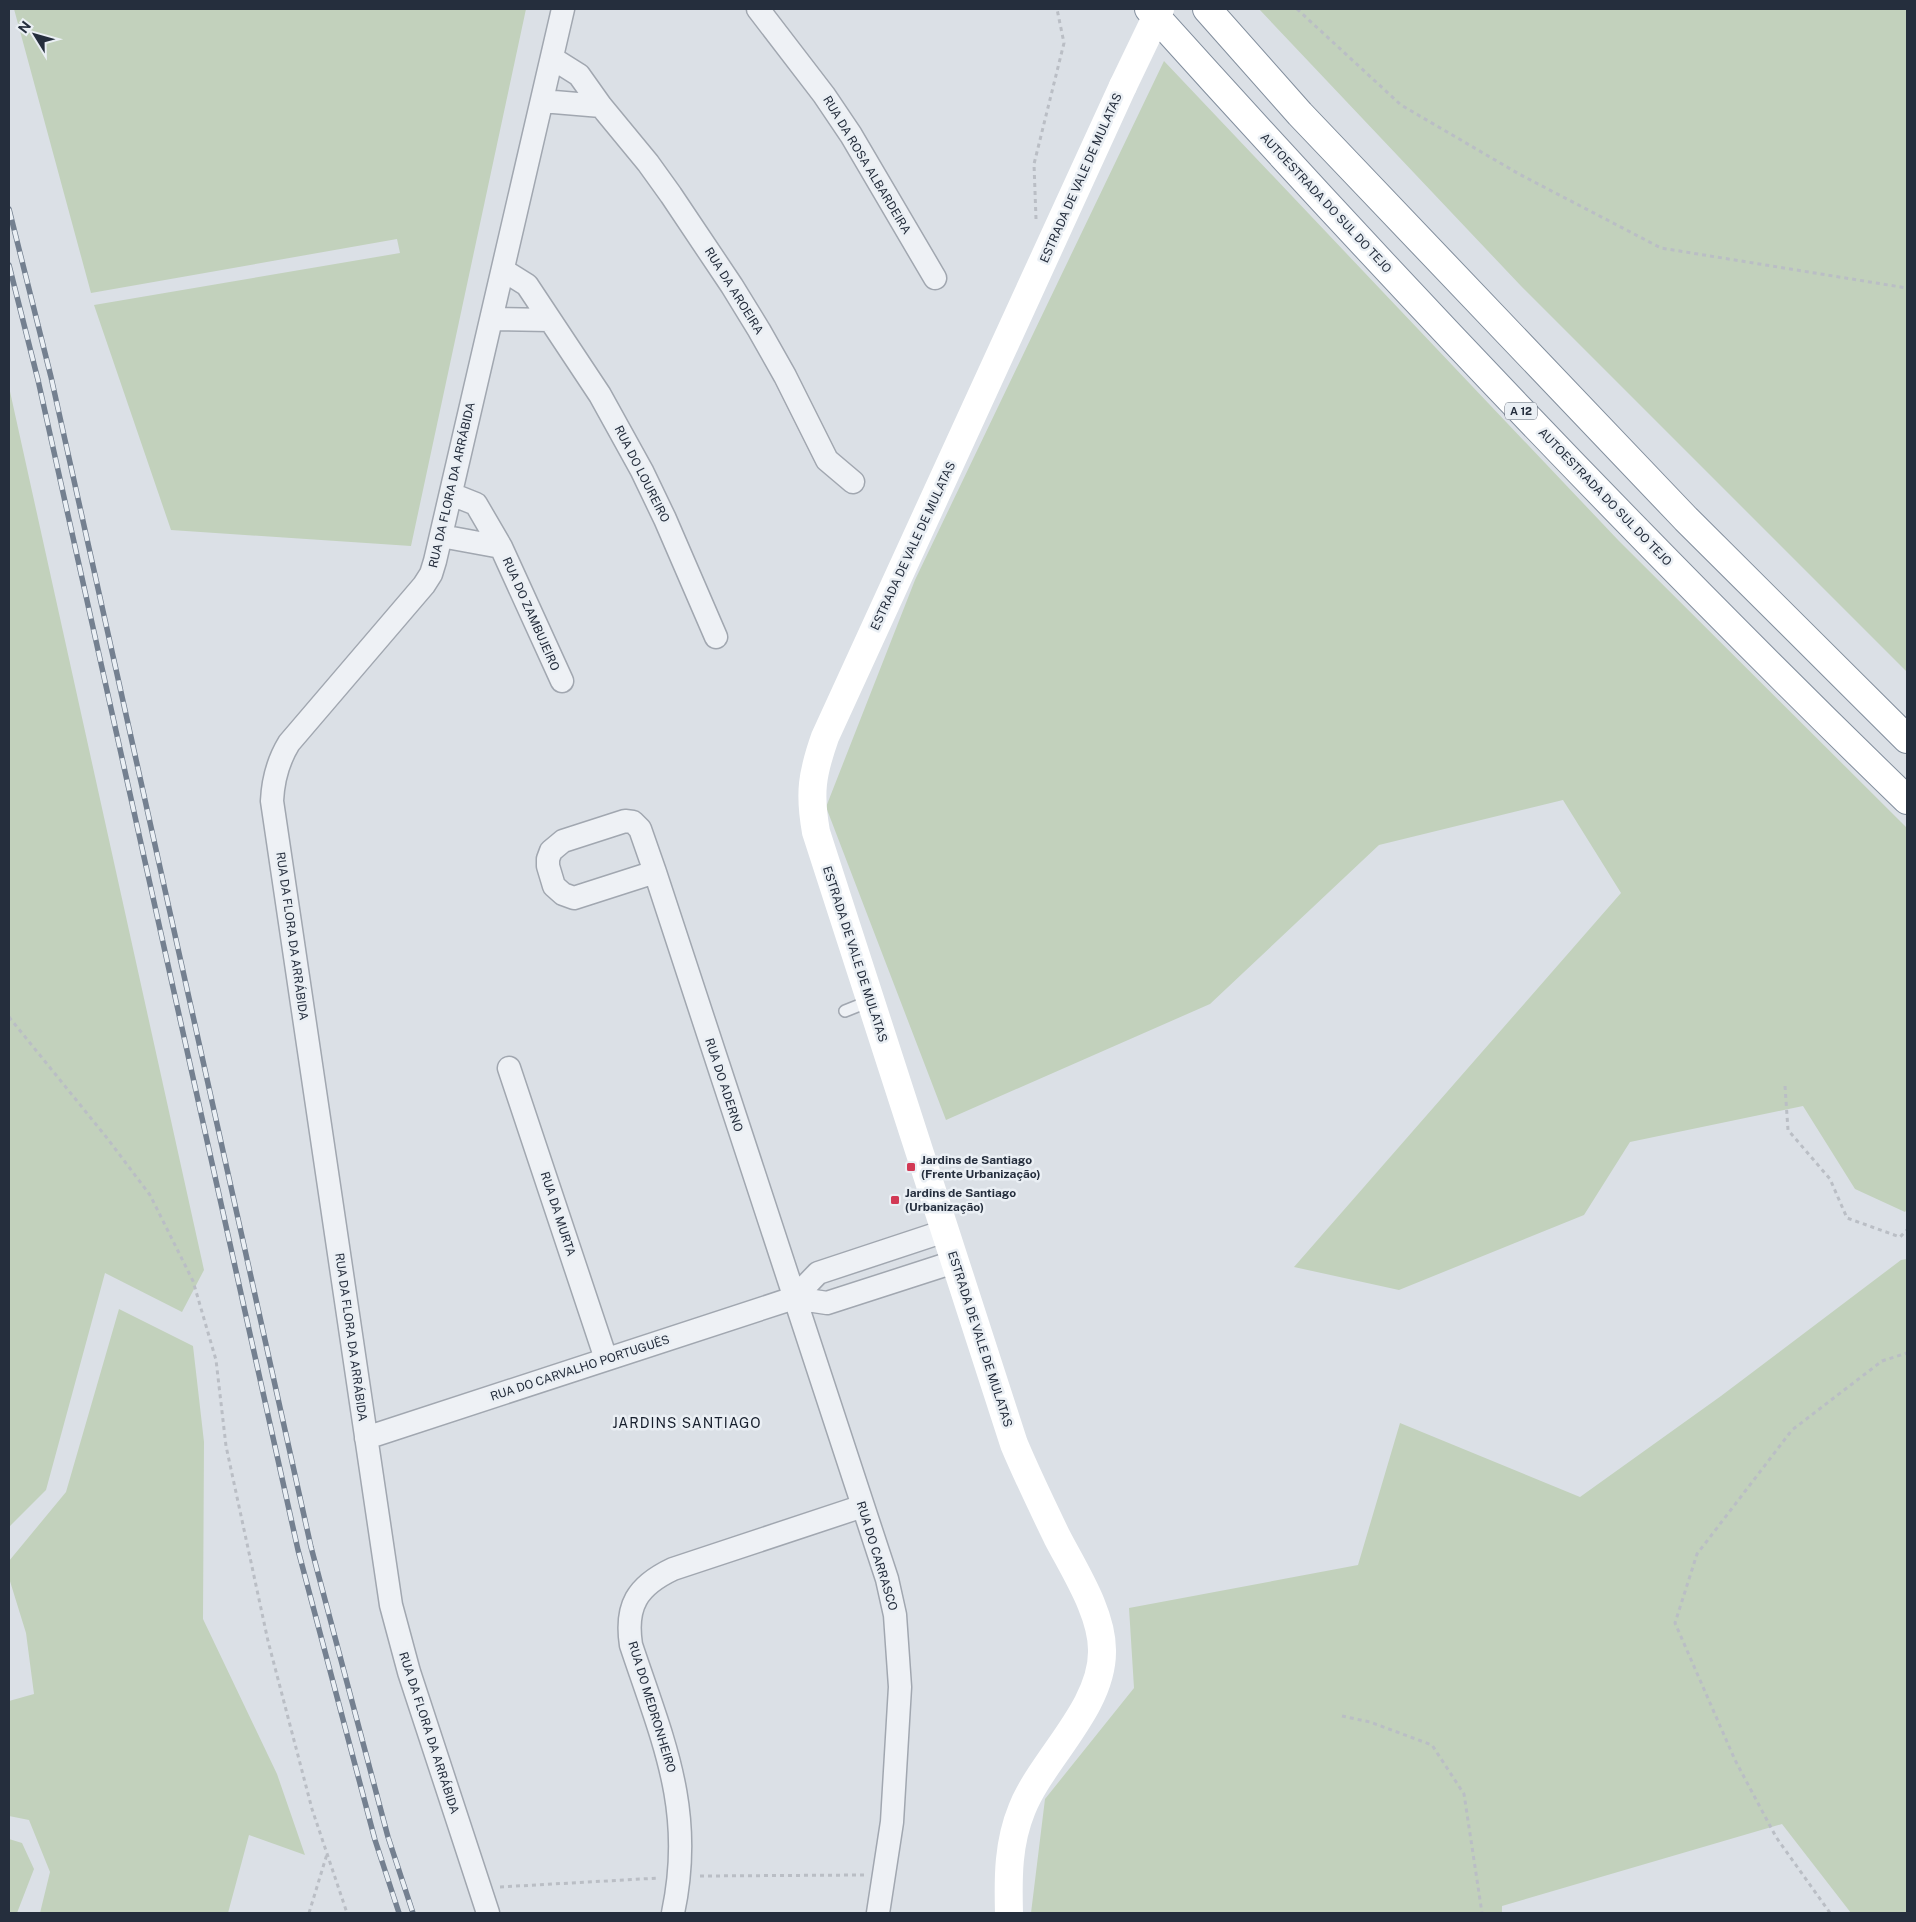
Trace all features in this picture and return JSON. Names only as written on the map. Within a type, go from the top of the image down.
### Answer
[{"type":"main road","name":"AUTOESTRADA DO SUL DO TEJO","points":[[1149,9],[1330,208],[1540,431],[1715,610],[1907,800]]},
{"type":"main road","name":"ESTRADA DE VALE DE MULATAS","points":[[1009,1913],[1009,1856],[1014,1833],[1022,1808],[1033,1786],[1079,1718],[1090,1697],[1099,1674],[1102,1652],[1099,1628],[1089,1601],[1033,1489],[1014,1444],[816,832],[811,805],[813,781],[825,737],[1160,9]]},
{"type":"main road","points":[[1207,9],[1300,114],[1679,511],[1907,739]]},
{"type":"street","name":"RUA DA FLORA DA ARRÁBIDA","points":[[488,1913],[398,1637],[391,1605],[272,801],[278,765],[290,743],[431,574],[563,9]]},
{"type":"street","name":"RUA DA ROSA ALBARDEIRA","points":[[758,9],[824,95],[851,135],[935,278]]},
{"type":"street","name":"RUA DA AROEIRA","points":[[552,58],[579,75],[600,106],[648,163],[711,253],[772,353],[827,460],[853,482]]},
{"type":"street","points":[[542,101],[600,106]]},
{"type":"street","name":"RUA DO LOUREIRO","points":[[503,270],[527,285],[600,395],[642,471],[716,637]]},
{"type":"street","points":[[492,319],[550,320]]},
{"type":"street","name":"RUA DO ZAMBUJEIRO","points":[[451,494],[476,504],[501,547],[562,681]]},
{"type":"street","name":"RUA DO ZAMBUJEIRO","points":[[441,536],[501,547]]},
{"type":"street","name":"RUA DO ADERNO","points":[[654,872],[581,897],[570,898],[554,886],[548,866],[548,859],[554,848],[563,841],[628,820],[636,824],[640,829],[794,1298]]},
{"type":"street","name":"RUA DA MURTA","points":[[509,1068],[606,1359]]},
{"type":"street","name":"RUA DO CARVALHO PORTUGUÊS","points":[[794,1298],[818,1273],[945,1232]]},
{"type":"street","points":[[905,1244],[914,1275]]},
{"type":"street","name":"RUA DO CARVALHO PORTUGUÊS","points":[[366,1438],[794,1298],[827,1303],[954,1262]]},
{"type":"street","name":"RUA DO CARRASCO","points":[[794,1298],[887,1579],[895,1615],[900,1687],[896,1764],[892,1822],[878,1913]]},
{"type":"street","name":"RUA DO MEDRONHEIRO","points":[[673,1913],[680,1876],[681,1844],[677,1794],[665,1745],[631,1645],[629,1632],[630,1617],[635,1602],[643,1588],[656,1578],[673,1570],[863,1506]]},
{"type":"lane","points":[[845,1011],[870,1001]]},
{"type":"path","points":[[1037,226],[1034,164],[1064,43],[1057,9]]},
{"type":"path","points":[[1297,9],[1401,105],[1519,174],[1661,248],[1907,288]]},
{"type":"path","points":[[9,1018],[107,1138],[150,1195],[193,1281],[216,1360],[226,1446],[268,1641],[312,1809],[347,1913]]},
{"type":"path","points":[[1785,1086],[1788,1130],[1830,1179],[1848,1218],[1900,1237],[1907,1230]]},
{"type":"path","points":[[1830,1913],[1776,1837],[1735,1760],[1675,1623],[1697,1554],[1792,1430],[1882,1361],[1907,1353]]},
{"type":"path","points":[[1342,1716],[1370,1722],[1432,1745],[1464,1794],[1482,1913]]},
{"type":"path","points":[[309,1913],[327,1854]]},
{"type":"path","points":[[480,1888],[680,1876],[855,1873],[884,1878]]},
{"type":"green space","points":[[14,9],[526,9],[411,546],[171,530],[94,305],[400,253],[397,239],[91,293]]},
{"type":"green space","points":[[1259,9],[1907,9],[1907,672],[1521,286]]},
{"type":"green space","points":[[1164,61],[1619,541],[1907,828],[1907,1209],[1905,1212],[1855,1189],[1803,1106],[1630,1142],[1584,1215],[1399,1290],[1294,1267],[1621,893],[1563,800],[1379,845],[1210,1004],[946,1120],[826,807],[915,580]]},
{"type":"green space","points":[[9,387],[204,1270],[182,1312],[105,1273],[46,1490],[9,1527]]},
{"type":"green space","points":[[1907,1259],[1907,1913],[1851,1913],[1782,1824],[1502,1906],[1502,1913],[1031,1913],[1045,1799],[1134,1688],[1129,1608],[1358,1565],[1400,1423],[1580,1497],[1721,1396],[1901,1260]]},
{"type":"green space","points":[[119,1309],[193,1346],[204,1442],[203,1619],[277,1774],[305,1855],[249,1835],[228,1913],[40,1913],[50,1872],[29,1820],[9,1816],[9,1701],[34,1694],[26,1633],[9,1578],[9,1561],[66,1492]]},
{"type":"green space","points":[[9,1839],[22,1843],[34,1869],[17,1913],[9,1913]]},
{"type":"railway","points":[[9,209],[51,377],[311,1547],[388,1837],[413,1913]]},
{"type":"railway","points":[[9,265],[38,380],[298,1550],[375,1840],[399,1913]]},
{"type":"place","name":"Jardins de Santiago (Frente Urbanização)","points":[[911,1167]]},
{"type":"place","name":"Jardins de Santiago (Urbanização)","points":[[895,1200]]},
{"type":"district","name":"JARDINS SANTIAGO","points":[[687,1423]]}]
